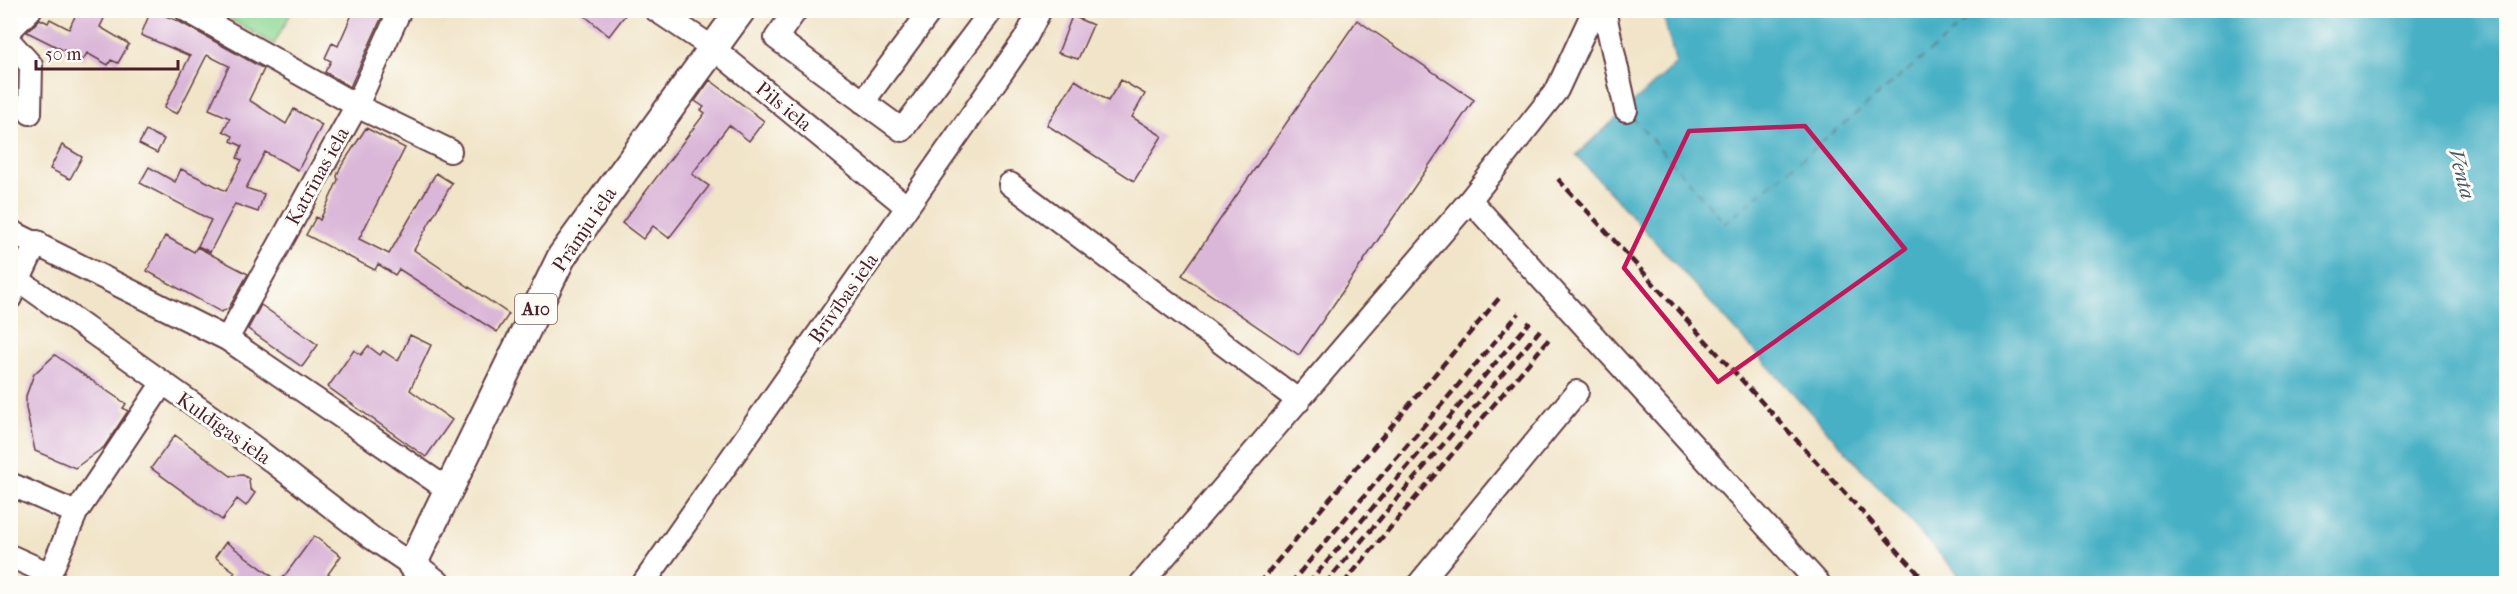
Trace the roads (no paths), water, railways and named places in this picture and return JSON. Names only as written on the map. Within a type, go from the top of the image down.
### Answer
[{"type":"main road","name":"Prāmju iela","points":[[412,565],[562,256],[741,10]]},
{"type":"main road","name":"Kuldīgas iela","points":[[412,565],[436,584]]},
{"type":"street","points":[[10,30],[30,10]]},
{"type":"street","points":[[186,10],[357,105],[450,151]]},
{"type":"street","name":"Katrīnas iela","points":[[227,339],[357,105],[400,10]]},
{"type":"street","name":"Pils iela","points":[[656,10],[713,48],[907,207]]},
{"type":"street","points":[[796,10],[776,38],[902,130],[992,10]]},
{"type":"street","points":[[863,102],[931,10]]},
{"type":"street","points":[[1141,584],[1470,200],[1557,90],[1594,10]]},
{"type":"street","points":[[1604,10],[1626,110]]},
{"type":"street","name":"Brīvības iela","points":[[643,584],[1026,39],[1039,11]]},
{"type":"street","points":[[10,42],[31,65],[30,113]]},
{"type":"street","points":[[1010,184],[1299,401]]},
{"type":"street","points":[[1470,200],[1819,584]]},
{"type":"street","points":[[10,231],[37,242],[227,339],[447,489]]},
{"type":"street","points":[[13,285],[37,242]]},
{"type":"street","name":"Kuldīgas iela","points":[[13,285],[255,448],[372,538],[412,565]]},
{"type":"street","points":[[10,556],[50,573],[76,513],[162,384]]},
{"type":"street","points":[[1419,584],[1577,392]]},
{"type":"street","points":[[10,484],[76,513]]},
{"type":"water","name":"Venta","points":[[1662,11],[2506,11],[2506,583],[1966,583],[1576,155],[1676,64]]},
{"type":"railway","points":[[1558,179],[1928,584]]},
{"type":"railway","points":[[1258,584],[1501,296]]},
{"type":"railway","points":[[1290,584],[1519,313]]},
{"type":"railway","points":[[1308,584],[1530,322]]},
{"type":"railway","points":[[1325,584],[1540,330]]},
{"type":"railway","points":[[1343,584],[1549,339]]}]
